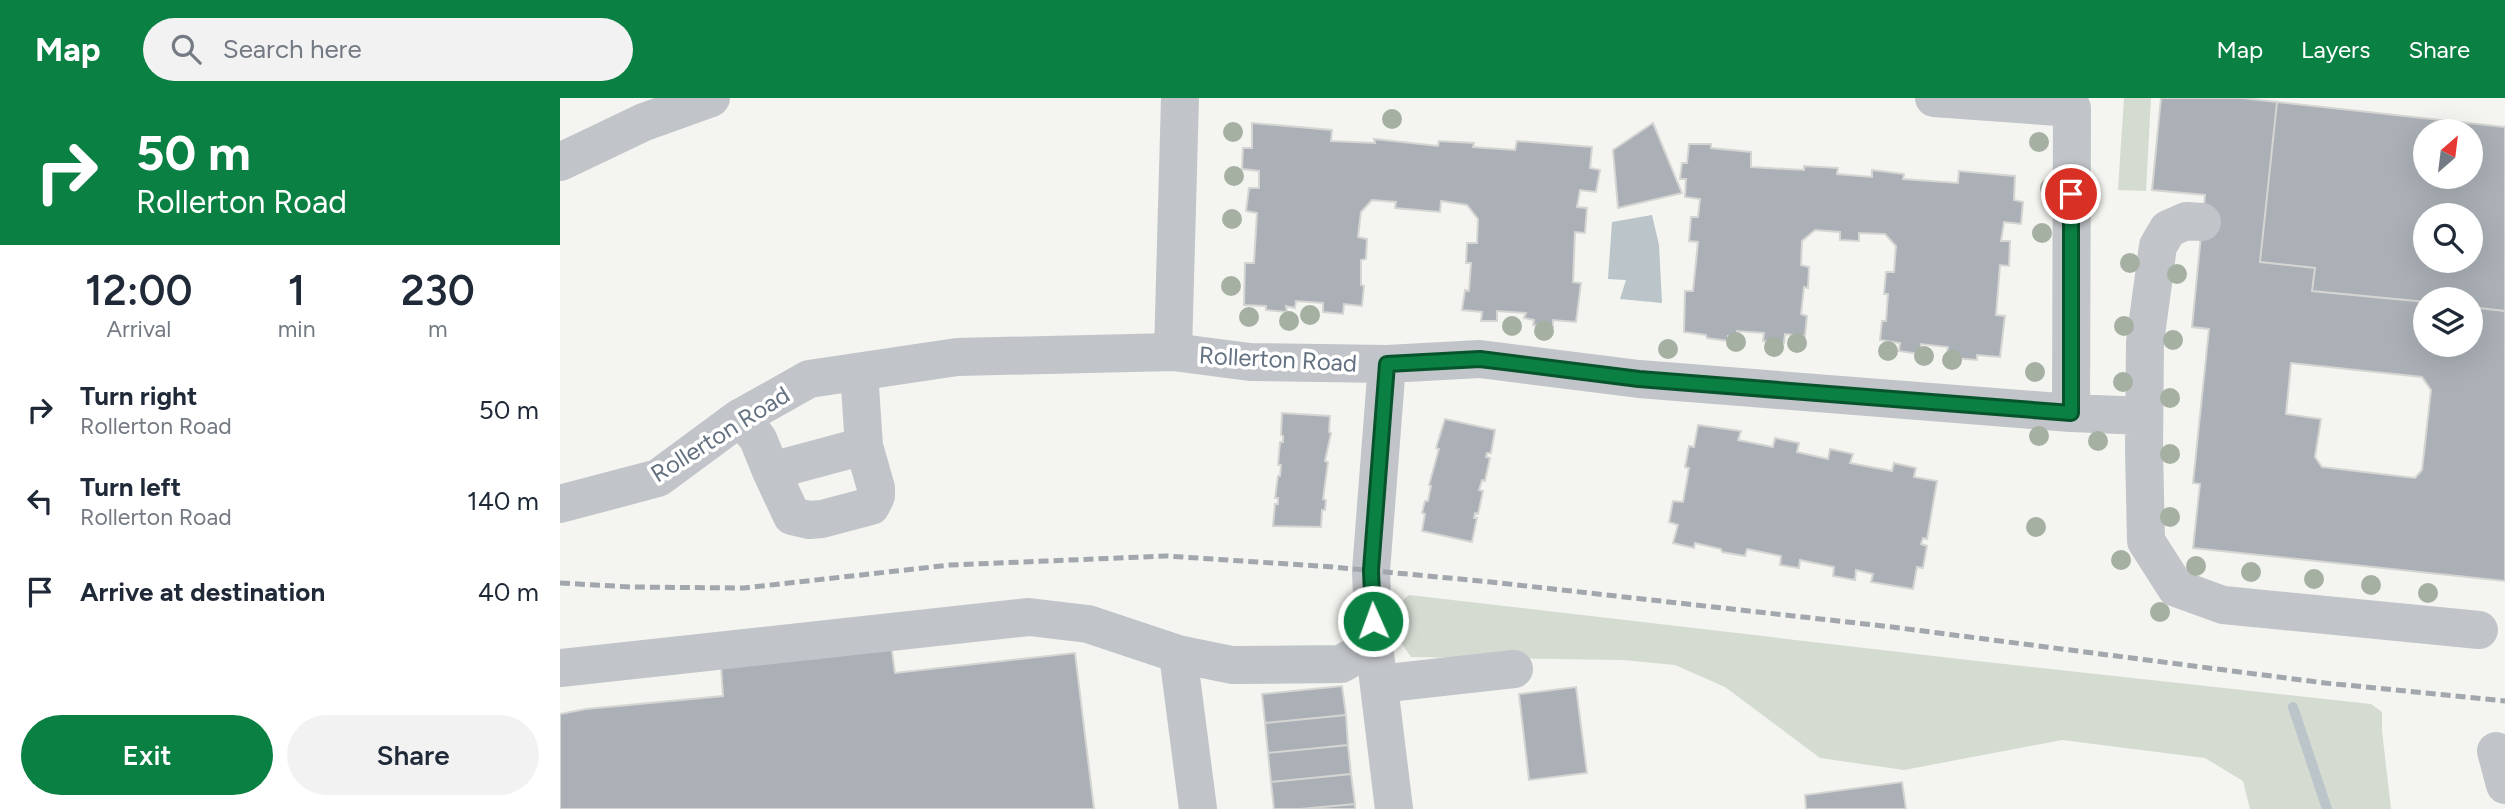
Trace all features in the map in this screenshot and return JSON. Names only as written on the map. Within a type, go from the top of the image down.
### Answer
[{"type":"street","points":[[560,162],[644,122],[711,98]]},
{"type":"street","name":"Rollerton Road","points":[[1173,352],[1180,98]]},
{"type":"street","points":[[1934,98],[2072,108],[2071,413]]},
{"type":"street","points":[[2202,222],[2186,221],[2172,227],[2158,246],[2146,341],[2146,541],[2176,588],[2223,605],[2487,636]]},
{"type":"street","name":"Rollerton Road","points":[[560,504],[658,478],[741,417],[808,379],[957,357],[1173,352],[1251,362],[1387,364],[1480,359],[1639,379],[2071,413],[2144,416]]},
{"type":"street","points":[[1387,364],[1371,570],[1374,645],[1394,809]]},
{"type":"street","points":[[741,417],[758,439],[792,516],[809,520],[862,510],[871,506],[876,496],[876,488],[864,446],[859,372]]},
{"type":"street","points":[[771,471],[864,446]]},
{"type":"street","points":[[560,668],[1029,617],[1088,624],[1178,654],[1233,645],[1374,645]]},
{"type":"street","points":[[1178,654],[1198,809]]},
{"type":"street","points":[[1379,684],[1514,668]]},
{"type":"shaded area","points":[[2124,98],[2151,98],[2146,191],[2118,190]]},
{"type":"shaded area","points":[[1652,215],[1659,245],[1662,303],[1620,299],[1626,280],[1608,279],[1612,222]]},
{"type":"shaded area","points":[[1409,595],[2371,704],[2382,712],[2391,809],[2250,809],[2243,781],[2205,758],[2062,740],[1904,770],[1820,758],[1725,687],[1675,665],[1623,660],[1411,657],[1400,641],[1400,603]]},
{"type":"building","points":[[2161,98],[2242,98],[2277,102],[2260,262],[2315,268],[2312,291],[2413,301],[2413,357],[2483,357],[2483,308],[2505,311],[2505,581],[2193,548],[2200,484],[2193,483],[2209,329],[2192,327],[2205,195],[2152,190]],"holes":[[[2291,363],[2422,377],[2431,390],[2422,470],[2415,478],[2322,467],[2315,457],[2321,419],[2286,414]]]},
{"type":"building","points":[[2277,102],[2432,119],[2413,119],[2413,189],[2483,189],[2483,125],[2505,127],[2505,311],[2483,308],[2483,287],[2413,287],[2413,301],[2312,291],[2315,268],[2260,262]]},
{"type":"building","points":[[1252,123],[1332,130],[1331,141],[1375,143],[1374,139],[1438,146],[1439,141],[1474,143],[1473,147],[1515,150],[1517,141],[1592,147],[1590,168],[1600,170],[1596,192],[1580,190],[1577,207],[1587,208],[1585,233],[1575,232],[1573,282],[1581,283],[1576,322],[1553,320],[1553,327],[1533,325],[1534,320],[1524,318],[1526,313],[1497,311],[1497,321],[1481,321],[1482,312],[1462,310],[1465,290],[1469,291],[1471,263],[1466,263],[1467,243],[1477,243],[1478,219],[1467,205],[1441,201],[1440,212],[1395,208],[1396,202],[1372,200],[1361,212],[1358,237],[1367,239],[1366,259],[1361,260],[1361,285],[1364,286],[1362,306],[1344,304],[1343,314],[1323,312],[1323,303],[1296,301],[1295,308],[1286,306],[1287,312],[1266,310],[1266,306],[1244,305],[1245,263],[1254,263],[1257,213],[1246,211],[1249,188],[1259,188],[1259,171],[1242,169],[1243,148],[1252,148]]},
{"type":"building","points":[[1653,123],[1682,193],[1618,208],[1613,150]]},
{"type":"building","points":[[1689,144],[1711,144],[1711,148],[1751,152],[1751,167],[1804,170],[1804,166],[1838,168],[1837,174],[1872,177],[1872,170],[1904,174],[1903,179],[1958,183],[1959,171],[2015,176],[2014,200],[2023,202],[2021,224],[2004,222],[2001,241],[2010,241],[2009,266],[2000,265],[1996,315],[2005,316],[2000,357],[1977,355],[1977,360],[1955,358],[1955,354],[1947,352],[1948,347],[1921,344],[1920,354],[1899,351],[1900,343],[1880,340],[1882,321],[1886,321],[1886,272],[1894,272],[1896,246],[1885,234],[1859,233],[1859,241],[1840,240],[1840,232],[1815,230],[1802,241],[1801,265],[1809,267],[1808,288],[1804,287],[1801,314],[1807,316],[1805,336],[1785,334],[1784,343],[1763,341],[1764,333],[1737,331],[1738,336],[1728,336],[1728,341],[1684,332],[1685,291],[1693,291],[1698,242],[1689,241],[1691,217],[1698,217],[1700,199],[1685,197],[1686,179],[1680,179],[1682,163],[1687,163]]},
{"type":"building","points":[[1282,413],[1330,416],[1331,433],[1325,461],[1328,462],[1323,499],[1326,500],[1325,510],[1322,510],[1321,527],[1273,526],[1275,504],[1278,504],[1278,498],[1275,498],[1281,465],[1278,465],[1280,442],[1283,442]]},
{"type":"building","points":[[1445,419],[1495,430],[1491,453],[1487,453],[1486,457],[1490,458],[1485,481],[1482,480],[1479,490],[1483,491],[1478,514],[1475,513],[1474,518],[1477,518],[1472,542],[1422,531],[1425,514],[1422,513],[1425,501],[1428,501],[1429,485],[1439,449],[1436,448]]},
{"type":"building","points":[[1698,425],[1741,431],[1738,440],[1773,447],[1775,438],[1799,443],[1797,452],[1828,459],[1830,449],[1853,454],[1850,463],[1892,471],[1894,463],[1916,468],[1914,477],[1937,481],[1927,539],[1923,538],[1921,544],[1927,546],[1923,568],[1917,567],[1913,589],[1871,582],[1873,574],[1856,570],[1855,580],[1833,576],[1834,567],[1800,560],[1799,568],[1780,565],[1781,556],[1747,549],[1745,556],[1695,543],[1694,548],[1673,543],[1678,525],[1669,522],[1673,501],[1683,502],[1689,468],[1685,467],[1689,446],[1694,447]]},
{"type":"building","points":[[891,644],[895,673],[1075,653],[1094,809],[560,809],[560,714],[586,709],[723,696],[721,666]]},
{"type":"building","points":[[1342,686],[1346,715],[1265,723],[1262,694]]},
{"type":"building","points":[[1576,687],[1587,773],[1529,780],[1519,694]]},
{"type":"building","points":[[1346,715],[1348,745],[1268,753],[1265,723]]},
{"type":"building","points":[[1348,745],[1351,774],[1271,782],[1268,753]]},
{"type":"building","points":[[1351,774],[1355,804],[1274,809],[1271,782]]},
{"type":"building","points":[[1902,782],[1906,809],[1806,809],[1805,795]]},
{"type":"building","points":[[1355,804],[1355,809],[1300,809]]},
{"type":"waterway","points":[[2293,707],[2327,809]]},
{"type":"railway","points":[[560,583],[744,588],[950,565],[1167,556],[1333,567],[1491,582],[1892,627],[2325,683],[2505,701]]},
{"type":"route","points":[[1373,621],[1371,570],[1381,414],[1387,364],[1480,359],[1639,379],[2071,413],[2071,194]]}]
